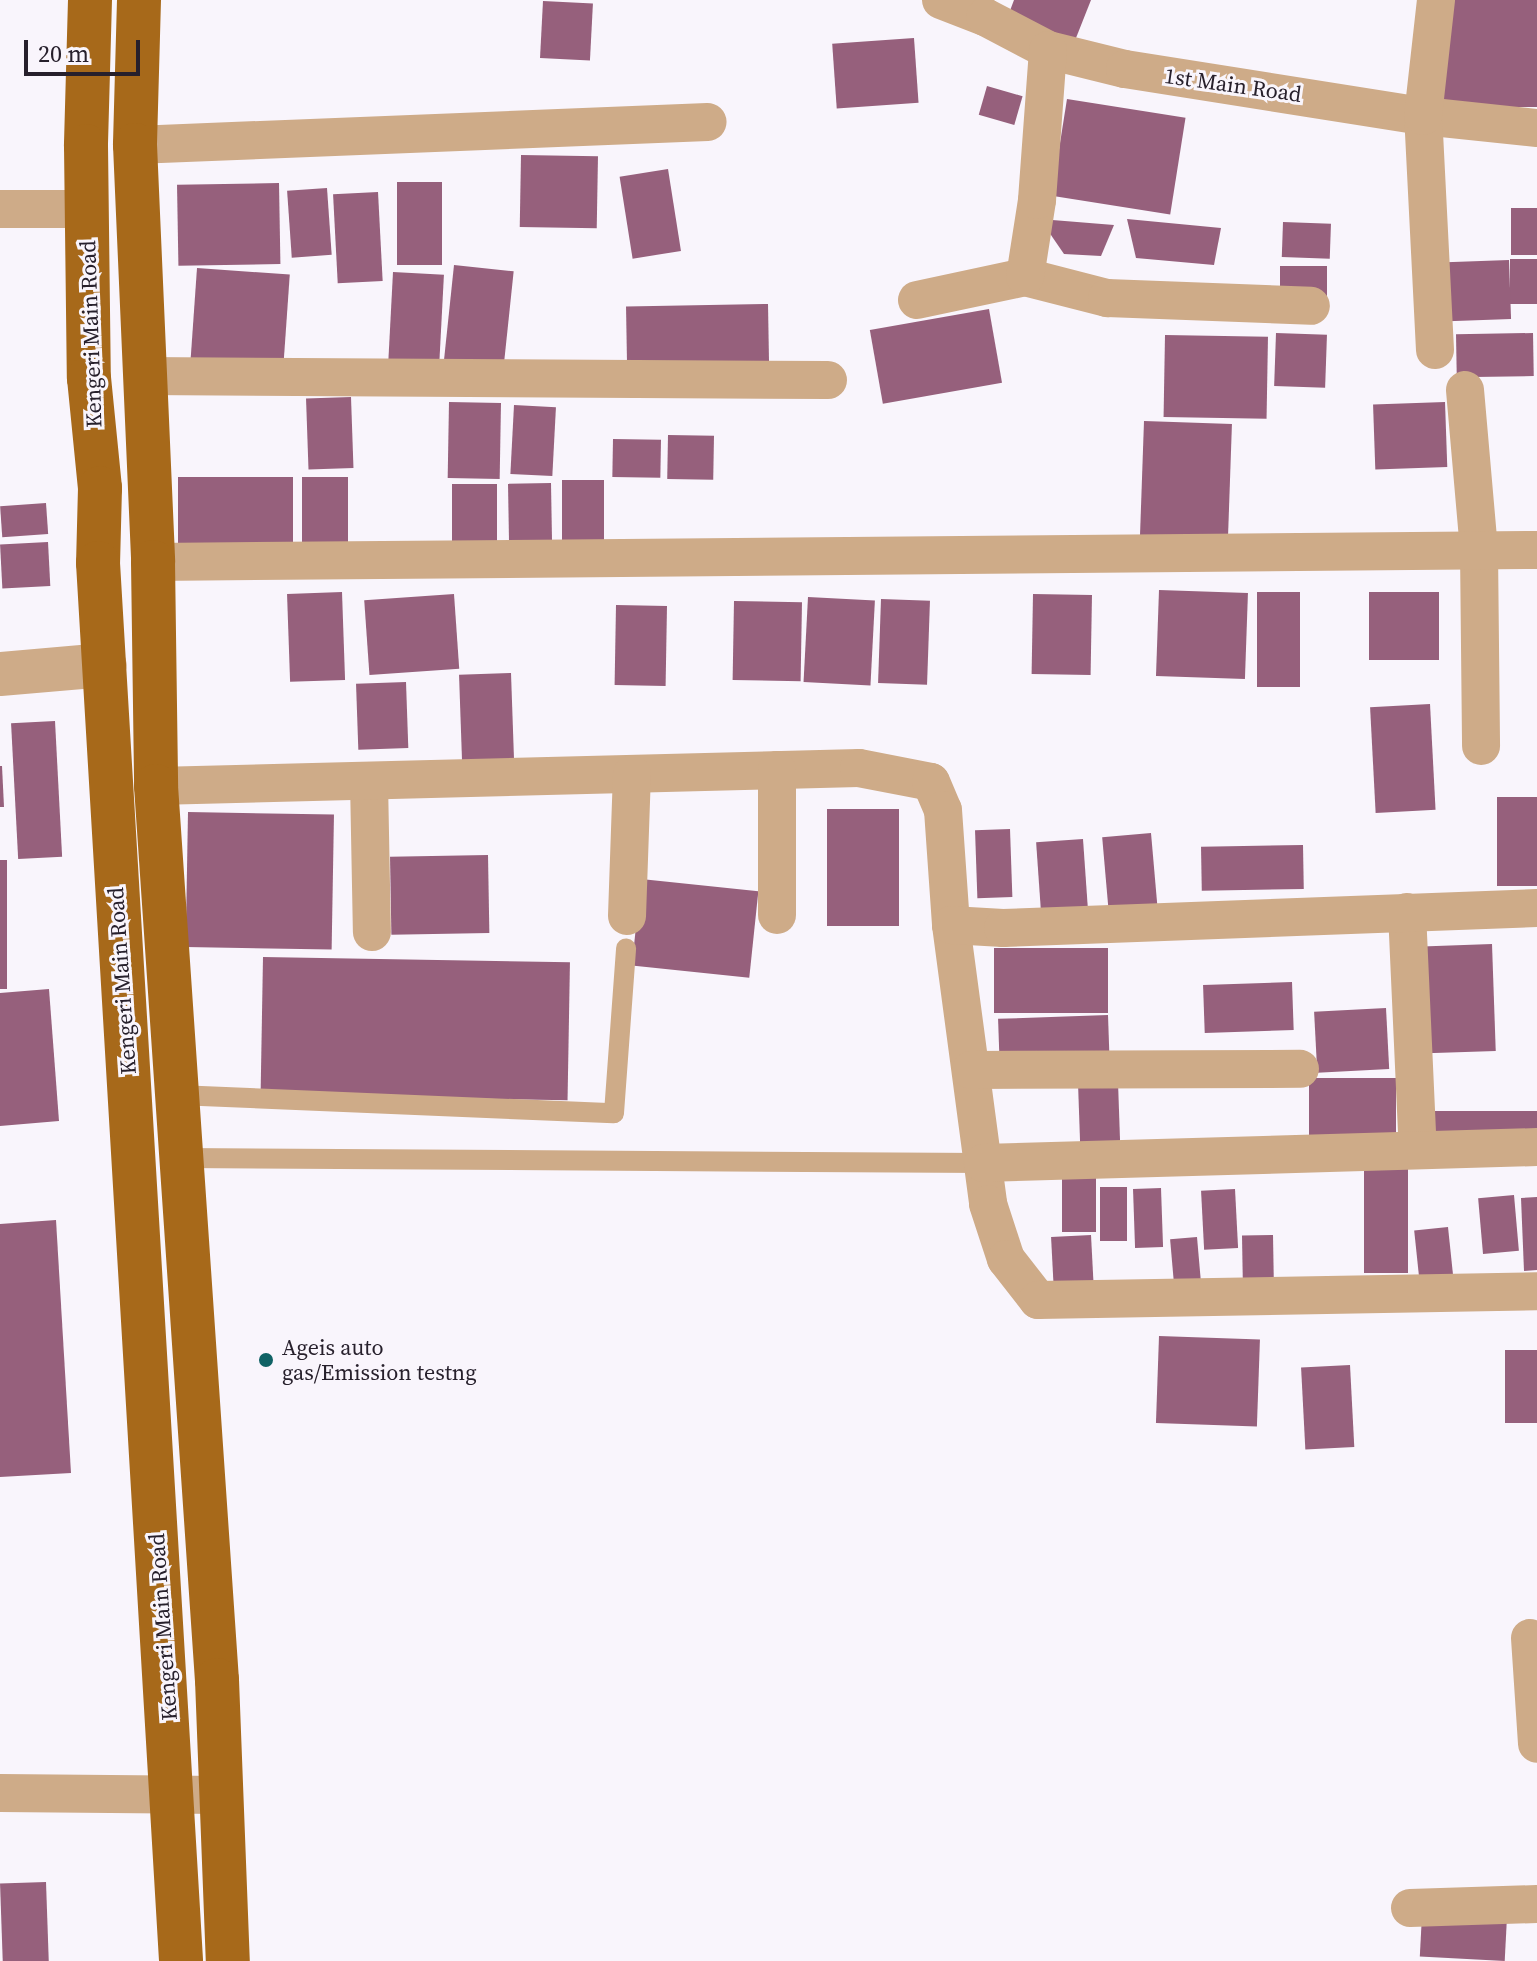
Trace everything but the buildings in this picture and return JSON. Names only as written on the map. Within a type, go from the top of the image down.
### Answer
[{"type":"main road","name":"Kengeri Main Road","points":[[90,0],[87,209],[89,378],[100,488],[98,563],[110,787],[174,1796],[181,1961]]},
{"type":"main road","points":[[139,0],[135,145],[153,562],[156,786],[217,1680],[228,1961]]},
{"type":"street","name":"1st Main Road","points":[[941,0],[989,9],[1048,50],[1125,69],[1423,116],[1537,128]]},
{"type":"street","points":[[1435,350],[1423,116],[1436,0]]},
{"type":"street","points":[[1025,277],[1037,200],[1048,50]]},
{"type":"street","points":[[135,145],[708,122]]},
{"type":"street","points":[[0,209],[87,209]]},
{"type":"street","points":[[917,300],[1025,277],[1107,298],[1311,306]]},
{"type":"street","points":[[144,376],[828,380]]},
{"type":"street","points":[[1465,390],[1479,550],[1481,746]]},
{"type":"street","points":[[153,562],[1537,550]]},
{"type":"street","points":[[0,674],[105,665]]},
{"type":"street","points":[[156,786],[859,768],[931,782],[943,810],[951,925],[988,1204],[1006,1259],[1038,1300],[1537,1291]]},
{"type":"street","points":[[777,770],[777,915]]},
{"type":"street","points":[[626,932],[632,774]]},
{"type":"street","points":[[369,781],[372,932]]},
{"type":"street","points":[[951,925],[1003,928],[1537,908]]},
{"type":"street","points":[[1407,912],[1418,1150]]},
{"type":"street","points":[[971,1070],[1300,1069]]},
{"type":"street","points":[[983,1163],[1537,1147]]},
{"type":"street","points":[[1530,1638],[1537,1744]]},
{"type":"street","points":[[0,1793],[221,1795]]},
{"type":"street","points":[[1410,1908],[1537,1904]]},
{"type":"lane","points":[[177,1095],[614,1113],[626,932]]},
{"type":"lane","points":[[182,1158],[983,1163]]},
{"type":"place","name":"Ageis auto gas/Emission testng","points":[[266,1360]]}]
